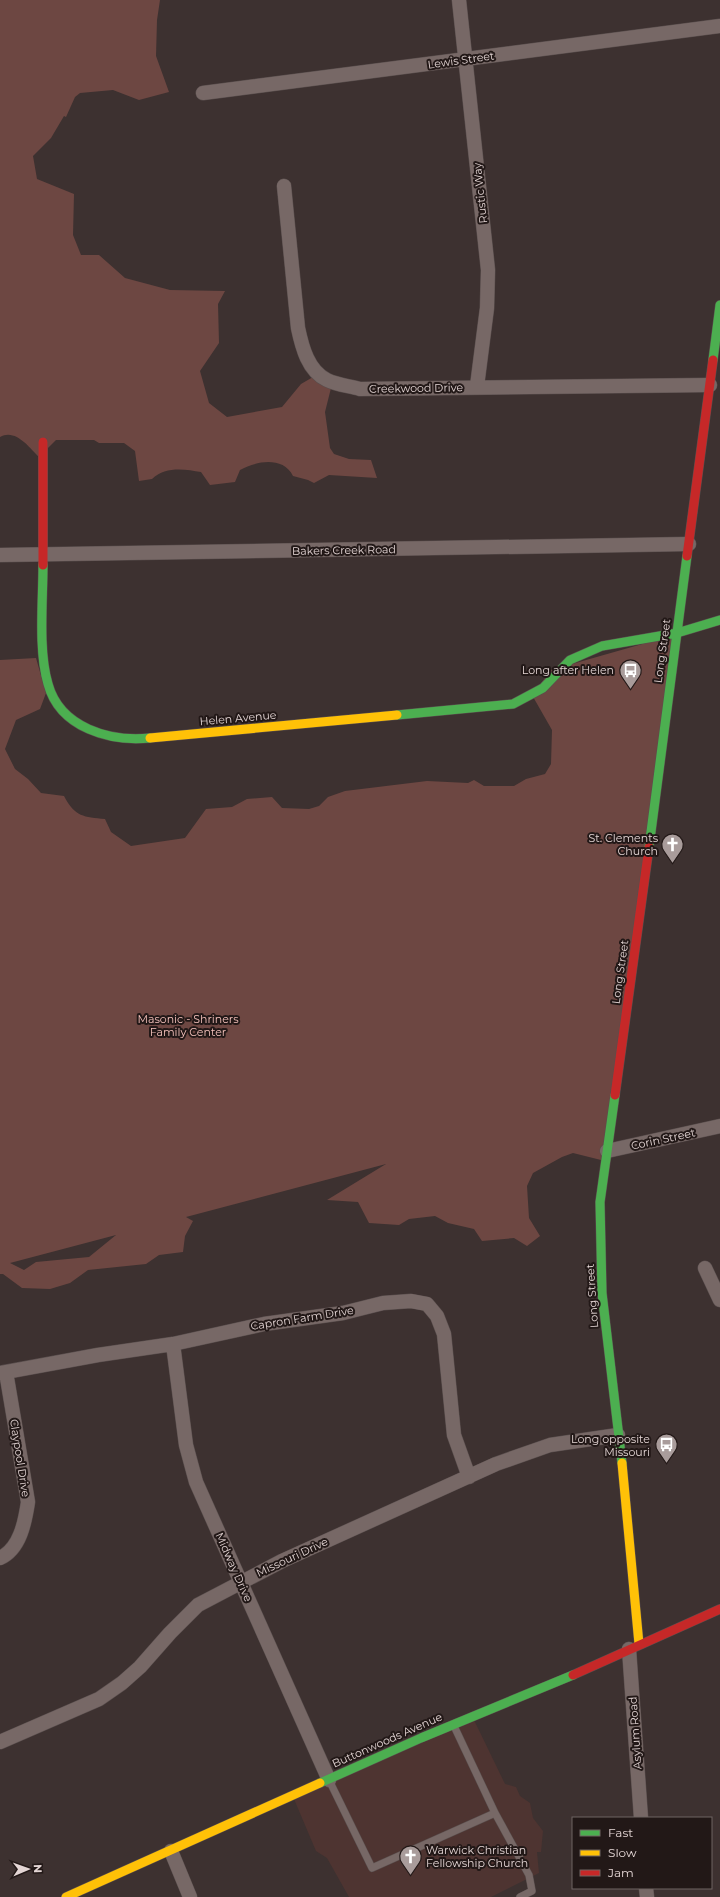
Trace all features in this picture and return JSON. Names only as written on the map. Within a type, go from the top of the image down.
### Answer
[{"type":"street","name":"Rustic Way","points":[[459,0],[488,270],[488,308],[477,386]]},
{"type":"street","name":"Lewis Street","points":[[203,93],[720,26]]},
{"type":"street","name":"Creekwood Drive","points":[[284,186],[298,328],[302,347],[311,366],[327,380],[360,389],[477,386],[713,390]]},
{"type":"street","name":"Long Street","points":[[634,1647],[618,1435],[602,1293],[600,1202],[642,901],[689,544],[713,390],[720,305]]},
{"type":"street","name":"Helen Avenue","points":[[43,442],[43,661],[49,687],[61,709],[75,722],[91,731],[112,738],[134,740],[513,704],[525,700],[542,688],[570,660],[602,646],[677,633],[720,620]]},
{"type":"street","name":"Bakers Creek Road","points":[[0,555],[689,544]]},
{"type":"street","name":"Corin Street","points":[[606,1151],[720,1126]]},
{"type":"street","points":[[705,1268],[720,1300]]},
{"type":"street","name":"Capron Farm Drive","points":[[3,1372],[98,1355],[173,1344],[264,1324],[343,1313],[383,1303],[411,1301],[427,1304],[437,1316],[444,1334],[454,1435],[469,1476]]},
{"type":"street","name":"Midway Drive","points":[[173,1344],[186,1445],[196,1482],[329,1780]]},
{"type":"street","name":"Claypool Drive","points":[[0,1558],[10,1554],[19,1537],[25,1520],[28,1502],[3,1372]]},
{"type":"street","name":"Missouri Drive","points":[[0,1742],[99,1699],[122,1683],[140,1667],[170,1633],[198,1605],[303,1551],[469,1476],[550,1444],[618,1435]]},
{"type":"street","name":"Buttonwoods Avenue","points":[[66,1897],[453,1724],[568,1677],[720,1609]]},
{"type":"street","name":"Asylum Road","points":[[634,1647],[641,1817]]},
{"type":"street","points":[[171,1851],[190,1897]]},
{"type":"lane","points":[[453,1724],[495,1813],[529,1875],[532,1891],[520,1897]]},
{"type":"lane","points":[[329,1780],[372,1868],[495,1813]]},
{"type":"shaded area","points":[[474,1720],[505,1784],[516,1787],[520,1796],[530,1803],[533,1818],[543,1831],[541,1852],[537,1852],[539,1873],[491,1897],[349,1897],[327,1858],[316,1851],[294,1799]]},
{"type":"green space","points":[[0,0],[160,0],[157,20],[156,56],[169,92],[139,100],[113,90],[80,93],[75,97],[66,117],[64,116],[51,138],[33,156],[37,179],[74,194],[73,235],[81,255],[99,255],[125,278],[170,290],[225,291],[218,304],[219,343],[200,371],[209,403],[227,417],[282,407],[301,384],[313,377],[331,388],[325,412],[330,448],[334,454],[349,459],[371,460],[377,478],[329,475],[314,483],[293,476],[283,465],[269,462],[254,464],[240,470],[235,482],[210,485],[201,472],[182,469],[169,470],[152,479],[139,481],[135,451],[124,443],[99,443],[94,440],[56,440],[39,457],[26,444],[16,437],[6,435],[0,437]]},
{"type":"green space","name":"Masonic - Shriners Family Center","points":[[674,635],[605,1161],[573,1153],[562,1157],[533,1173],[527,1186],[529,1218],[540,1236],[527,1246],[514,1238],[482,1241],[474,1229],[448,1223],[435,1216],[409,1219],[399,1225],[369,1223],[358,1202],[327,1200],[386,1164],[186,1217],[193,1221],[185,1236],[183,1252],[159,1255],[146,1264],[88,1270],[70,1283],[50,1289],[22,1288],[3,1274],[0,1274],[0,660],[36,658],[46,693],[40,709],[16,720],[5,749],[15,769],[28,779],[41,793],[64,796],[72,808],[81,815],[91,818],[105,819],[111,832],[131,846],[185,838],[206,809],[232,807],[247,799],[272,797],[282,808],[309,809],[319,806],[328,797],[345,791],[427,781],[468,783],[474,780],[484,786],[514,786],[526,779],[545,774],[551,764],[552,730],[532,695],[551,670]],"holes":[[[116,1235],[89,1257],[36,1262],[24,1270],[10,1263]]]},
{"type":"traffic: fast","points":[[713,360],[720,305]]},
{"type":"traffic: fast","points":[[649,847],[687,556]]},
{"type":"traffic: fast","points":[[43,565],[43,656],[48,684],[54,699],[63,712],[88,729],[119,737],[135,739],[150,738]]},
{"type":"traffic: fast","points":[[397,715],[513,704],[543,688],[570,660],[602,646],[677,633],[720,620]]},
{"type":"traffic: fast","points":[[615,1095],[600,1202],[602,1293],[622,1463]]},
{"type":"traffic: fast","points":[[320,1783],[421,1738],[573,1675]]},
{"type":"traffic: slow","points":[[150,738],[397,715]]},
{"type":"traffic: slow","points":[[622,1463],[639,1644]]},
{"type":"traffic: slow","points":[[66,1897],[320,1783]]},
{"type":"traffic: jam","points":[[687,556],[713,360]]},
{"type":"traffic: jam","points":[[43,442],[43,565]]},
{"type":"traffic: jam","points":[[615,1095],[649,847]]},
{"type":"traffic: jam","points":[[573,1675],[720,1609]]},
{"type":"place","name":"Long after Helen","points":[[630,690]]},
{"type":"place","name":"St. Clements Church","points":[[673,864]]},
{"type":"place","name":"Long opposite Missouri","points":[[666,1464]]},
{"type":"place","name":"Warwick Christian Fellowship Church","points":[[410,1876]]}]
